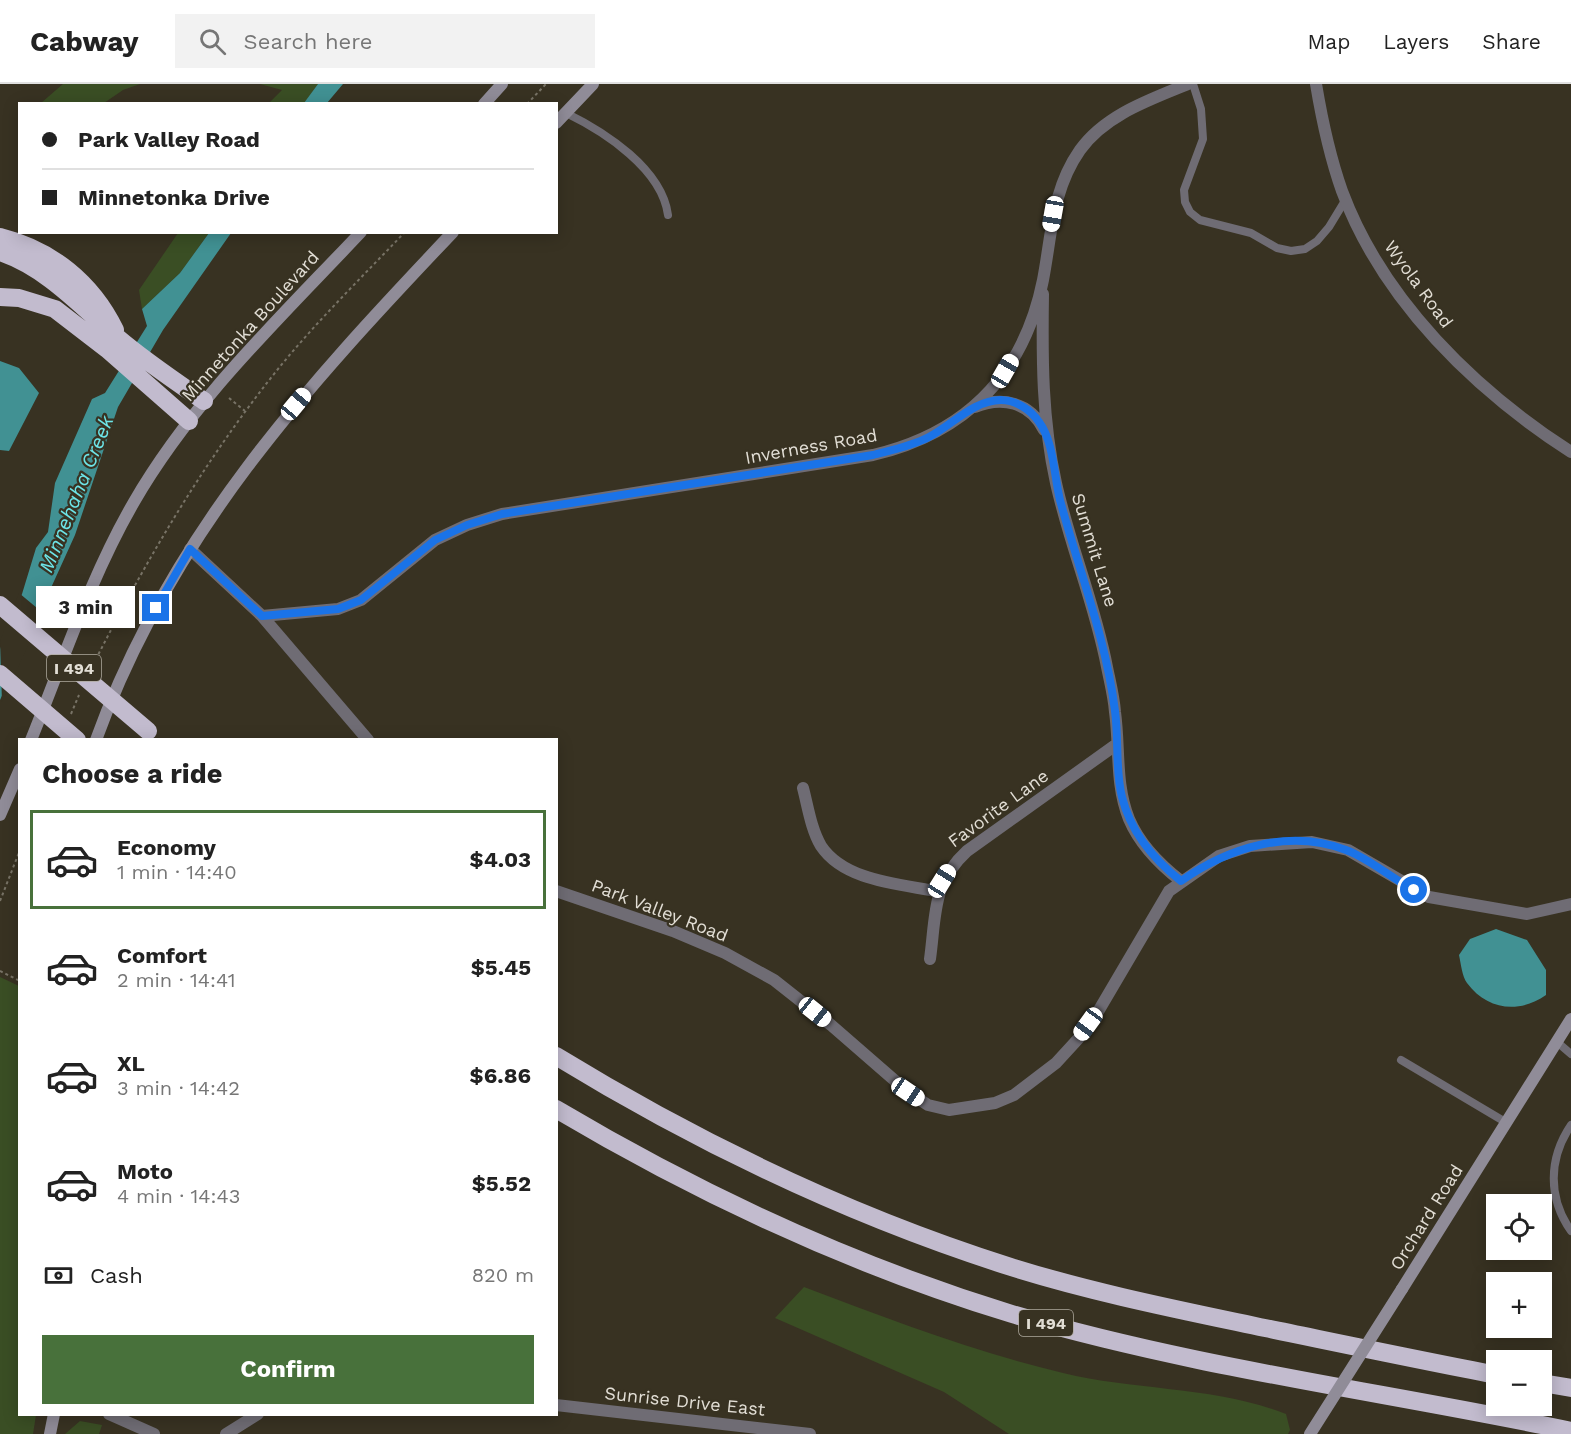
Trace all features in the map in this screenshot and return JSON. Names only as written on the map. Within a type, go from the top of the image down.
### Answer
[{"type":"highway","points":[[0,237],[43,253],[66,268],[99,300],[120,340]]},
{"type":"highway","points":[[0,252],[31,265],[120,340],[204,401]]},
{"type":"highway","points":[[0,297],[19,298],[55,309],[107,349],[189,421]]},
{"type":"highway","name":"I 494","points":[[0,605],[153,735]]},
{"type":"highway","name":"I 494","points":[[0,674],[75,738]]},
{"type":"highway","name":"I 494","points":[[558,1057],[628,1100],[731,1155],[815,1194],[913,1233],[1012,1267],[1113,1296],[1366,1350],[1486,1372]]},
{"type":"highway","name":"I 494","points":[[558,1110],[713,1197],[769,1223],[881,1269],[1012,1314],[1082,1333],[1213,1362],[1452,1406],[1571,1431]]},
{"type":"highway","points":[[1552,1385],[1571,1388]]},
{"type":"street","points":[[486,102],[502,84]]},
{"type":"street","points":[[558,121],[593,84]]},
{"type":"street","name":"Inverness Road","points":[[262,616],[338,609],[361,600],[435,540],[467,525],[502,514],[873,455],[927,438],[973,408],[1005,371],[1021,342],[1043,281],[1055,200],[1066,173],[1082,148],[1102,128],[1125,111],[1188,84]]},
{"type":"street","name":"Wyola Road","points":[[1316,84],[1323,124],[1346,199],[1364,237],[1390,280],[1438,342],[1489,393],[1529,425],[1571,452]]},
{"type":"street","name":"Minnetonka Boulevard","points":[[32,738],[98,578],[132,504],[204,401],[359,234]]},
{"type":"street","points":[[97,738],[145,628],[190,549],[257,451],[284,418],[451,234]]},
{"type":"street","name":"Summit Lane","points":[[1043,281],[1042,398],[1047,436],[1068,531],[1098,622],[1116,712],[1122,797],[1130,821],[1158,863],[1181,881]]},
{"type":"street","points":[[973,408],[987,402],[1002,400],[1017,404],[1030,411],[1047,436]]},
{"type":"street","points":[[190,549],[262,616],[366,738]]},
{"type":"street","name":"Favorite Lane","points":[[930,959],[942,881],[952,864],[1117,744]]},
{"type":"street","points":[[0,815],[18,774]]},
{"type":"street","points":[[803,788],[821,846],[840,865],[864,875],[940,892]]},
{"type":"street","name":"Park Valley Road","points":[[558,892],[673,931],[725,953],[774,980],[838,1031],[908,1092],[928,1105],[949,1110],[995,1103],[1014,1095],[1056,1063],[1078,1039],[1099,1010],[1160,902],[1181,881],[1219,856],[1250,846],[1311,842],[1348,850],[1429,897],[1527,914],[1571,904]]},
{"type":"street","name":"Orchard Road","points":[[1310,1434],[1571,1019]]},
{"type":"street","name":"Sunrise Drive East","points":[[558,1405],[810,1434]]},
{"type":"street","points":[[50,1434],[54,1416]]},
{"type":"street","points":[[114,1416],[154,1434]]},
{"type":"street","points":[[226,1434],[255,1416]]},
{"type":"lane","points":[[1192,84],[1201,109],[1203,139],[1184,189],[1185,202],[1190,212],[1200,220],[1251,233],[1277,248],[1291,251],[1305,249],[1317,241],[1329,227],[1346,199]]},
{"type":"lane","points":[[566,113],[618,144],[661,190],[666,199],[668,215]]},
{"type":"lane","points":[[1557,1042],[1571,1054]]},
{"type":"lane","points":[[1401,1060],[1507,1123]]},
{"type":"lane","points":[[1571,1125],[1554,1158],[1553,1188],[1561,1216],[1571,1231]]},
{"type":"path","points":[[529,102],[546,84]]},
{"type":"path","points":[[92,667],[134,585],[176,512],[246,412],[279,369],[403,234]]},
{"type":"path","points":[[229,398],[246,412]]},
{"type":"path","points":[[68,722],[84,686]]},
{"type":"path","points":[[0,901],[18,855]]},
{"type":"path","points":[[0,971],[18,980]]},
{"type":"green space","points":[[63,84],[140,84],[123,90],[105,102],[42,102]]},
{"type":"green space","points":[[260,84],[318,84],[305,102],[270,102],[282,90]]},
{"type":"green space","points":[[177,234],[208,234],[180,273],[142,309],[139,290]]},
{"type":"green space","points":[[0,977],[18,986],[18,1416],[36,1416],[33,1434],[0,1434]]},
{"type":"green space","points":[[804,1287],[932,1334],[1030,1365],[1091,1379],[1204,1393],[1259,1405],[1286,1414],[1290,1430],[1288,1434],[1009,1434],[944,1392],[775,1318]]},
{"type":"green space","points":[[80,1421],[102,1425],[99,1434],[65,1434]]},
{"type":"water","points":[[318,84],[343,84],[328,102],[305,102]]},
{"type":"water","name":"Minnehaha Creek","points":[[208,234],[230,234],[163,330],[118,407],[75,535],[0,700],[0,649],[22,594],[36,548],[48,532],[55,483],[92,399],[105,393],[147,326],[142,309],[180,273]]},
{"type":"water","points":[[0,361],[19,368],[39,393],[9,451],[0,450]]},
{"type":"water","points":[[1496,929],[1527,940],[1546,970],[1546,995],[1525,1005],[1504,1006],[1484,999],[1467,983],[1459,955],[1470,939]]},
{"type":"pier","points":[[19,593],[43,613],[2,702],[0,641]]},
{"type":"route","points":[[156,608],[190,549],[211,566],[262,616],[338,609],[361,600],[381,586],[406,561],[435,540],[467,525],[502,514],[873,455],[927,438],[951,425],[973,408],[987,402],[1002,400],[1030,411],[1047,436],[1068,531],[1098,622],[1116,712],[1122,797],[1130,821],[1158,863],[1181,881],[1219,856],[1250,846],[1282,842],[1311,842],[1348,850],[1414,890]]}]
